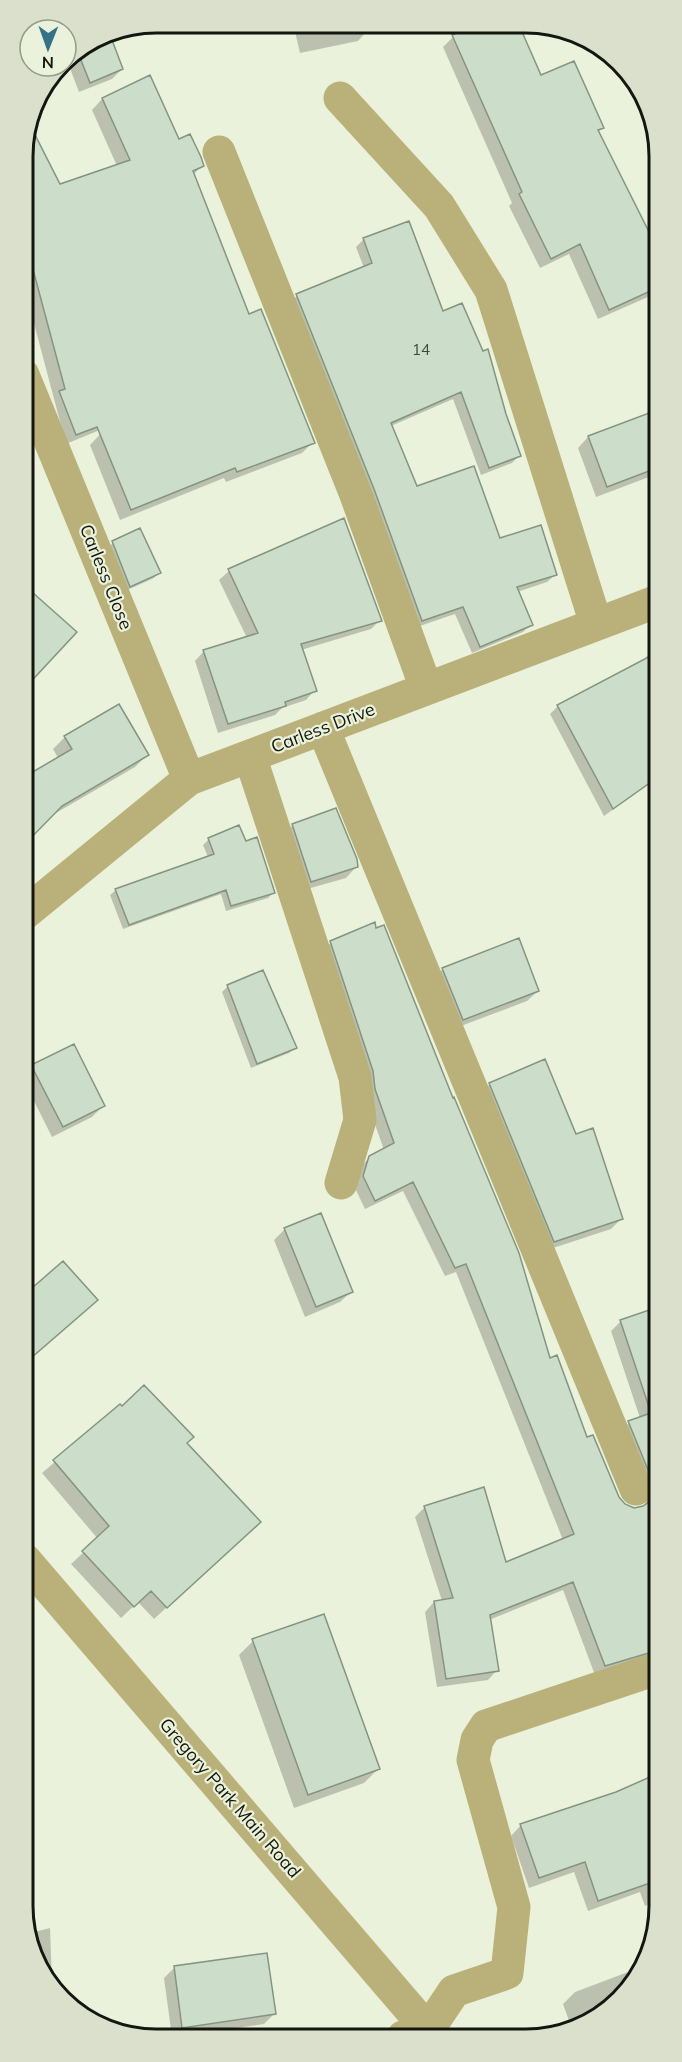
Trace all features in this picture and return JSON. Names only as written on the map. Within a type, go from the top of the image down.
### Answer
[{"type":"street","points":[[340,98],[440,206],[491,290],[596,624]]},
{"type":"street","points":[[219,152],[356,495],[426,688]]},
{"type":"street","name":"Carless Close","points":[[33,399],[189,779]]},
{"type":"street","name":"Carless Drive","points":[[33,907],[189,779],[649,604]]},
{"type":"street","points":[[323,728],[636,1489]]},
{"type":"street","points":[[250,756],[355,1077],[360,1120],[341,1183]]},
{"type":"street","name":"Gregory Park Main Road","points":[[33,1570],[417,2029]]},
{"type":"street","points":[[426,2029],[454,1991],[507,1973],[514,1907],[473,1760],[477,1740],[486,1726],[649,1671]]},
{"type":"building","points":[[457,33],[523,33],[541,75],[574,61],[604,128],[598,130],[649,232],[649,292],[609,310],[580,244],[551,259],[519,194],[522,192],[452,35]]},
{"type":"building","points":[[112,41],[123,69],[90,83],[80,59]]},
{"type":"building","points":[[150,75],[179,139],[190,134],[204,166],[193,171],[249,314],[261,309],[315,443],[237,472],[235,468],[131,510],[97,427],[76,435],[59,391],[65,389],[33,269],[35,134],[60,184],[130,160],[102,98]]},
{"type":"building","points":[[409,221],[443,311],[462,303],[483,351],[488,349],[506,414],[521,456],[489,468],[461,392],[391,423],[417,486],[474,466],[500,538],[541,525],[557,575],[517,587],[533,625],[480,647],[463,607],[422,621],[374,489],[296,294],[372,263],[363,238]]},
{"type":"building","points":[[649,413],[649,471],[607,487],[588,436]]},
{"type":"building","points":[[344,518],[382,621],[301,644],[317,691],[285,702],[286,706],[228,724],[203,650],[258,633],[228,569]]},
{"type":"building","points":[[140,528],[161,573],[130,587],[112,541]]},
{"type":"building","points":[[33,593],[77,632],[33,679]]},
{"type":"building","points":[[649,657],[649,783],[613,809],[557,705]]},
{"type":"building","points":[[119,704],[149,755],[62,806],[33,836],[33,772],[72,749],[64,736]]},
{"type":"building","points":[[336,808],[357,859],[358,867],[311,882],[292,824]]},
{"type":"building","points":[[239,825],[246,841],[257,837],[275,893],[231,906],[226,890],[129,925],[115,889],[214,854],[208,838]]},
{"type":"building","points":[[375,922],[376,928],[384,925],[453,1098],[519,1253],[550,1358],[557,1355],[587,1437],[593,1435],[619,1497],[625,1504],[634,1508],[649,1502],[649,1653],[605,1666],[573,1582],[490,1615],[499,1671],[446,1679],[434,1601],[453,1598],[424,1506],[484,1487],[506,1562],[574,1534],[466,1264],[455,1268],[413,1182],[375,1201],[363,1176],[369,1156],[394,1143],[375,1089],[373,1071],[330,941]]},
{"type":"building","points":[[519,938],[539,991],[463,1020],[442,968]]},
{"type":"building","points":[[263,970],[297,1048],[257,1064],[227,985]]},
{"type":"building","points":[[74,1044],[105,1106],[63,1127],[33,1069],[33,1064]]},
{"type":"building","points":[[545,1059],[576,1134],[593,1128],[623,1219],[554,1242],[489,1083]]},
{"type":"building","points":[[321,1213],[353,1292],[316,1307],[284,1228]]},
{"type":"building","points":[[63,1261],[98,1300],[33,1356],[33,1287]]},
{"type":"building","points":[[649,1310],[649,1407],[620,1320]]},
{"type":"building","points":[[144,1385],[194,1437],[187,1443],[261,1522],[167,1608],[151,1591],[134,1607],[82,1551],[109,1526],[53,1460],[120,1404],[122,1406]]},
{"type":"building","points":[[649,1414],[649,1472],[628,1421]]},
{"type":"building","points":[[324,1614],[380,1769],[308,1795],[252,1639]]},
{"type":"building","points":[[649,1777],[649,1883],[598,1901],[585,1862],[539,1878],[520,1824],[616,1792]]},
{"type":"building","points":[[267,1953],[276,2014],[182,2028],[174,1966]]}]
